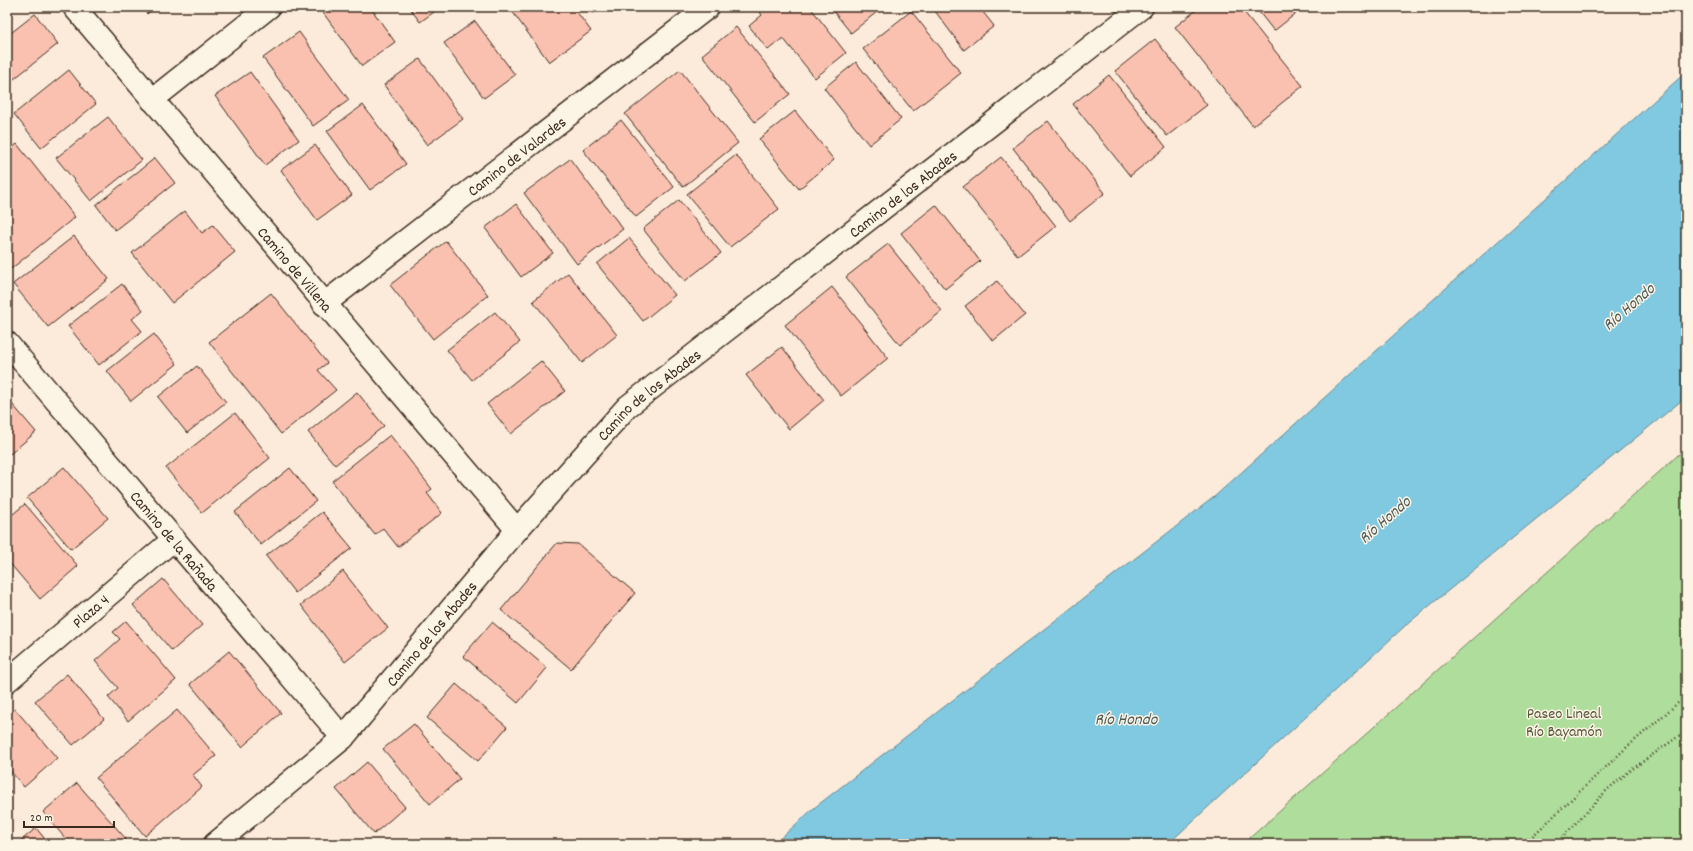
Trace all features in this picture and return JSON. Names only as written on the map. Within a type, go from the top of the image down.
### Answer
[{"type":"street","name":"Camino de Villena","points":[[74,7],[517,530]]},
{"type":"street","points":[[152,100],[269,7]]},
{"type":"street","name":"Camino de Valardes","points":[[324,304],[708,7]]},
{"type":"street","name":"Camino de los Abades","points":[[215,844],[343,738],[517,530],[627,408],[1142,7]]},
{"type":"street","name":"Camino de la Rañada","points":[[7,343],[343,738]]},
{"type":"street","name":"Plaza 4","points":[[7,682],[174,539]]},
{"type":"path","points":[[1524,844],[1626,748],[1686,696]]},
{"type":"path","points":[[1556,844],[1608,789],[1686,731]]},
{"type":"green space","name":"Paseo Lineal Río Bayamón","points":[[1686,448],[1686,844],[1243,844]]},
{"type":"water","name":"Río Hondo","points":[[1686,72],[1686,397],[1406,625],[1168,844],[774,844],[814,808],[1214,497]]},
{"type":"building","points":[[141,7],[155,7],[147,14]]},
{"type":"building","points":[[326,7],[370,7],[395,42],[362,66],[321,10]]},
{"type":"building","points":[[409,7],[441,7],[420,22]]},
{"type":"building","points":[[509,7],[556,7],[558,10],[562,7],[573,7],[591,31],[549,62]]},
{"type":"building","points":[[589,7],[602,7],[593,13]]},
{"type":"building","points":[[760,7],[810,7],[846,53],[815,78],[783,38],[768,50],[749,26],[762,15],[758,9]]},
{"type":"building","points":[[830,7],[883,7],[851,33]]},
{"type":"building","points":[[932,7],[979,7],[994,26],[964,50]]},
{"type":"building","points":[[1016,7],[1025,7],[1019,12]]},
{"type":"building","points":[[1200,7],[1240,7],[1303,86],[1253,126],[1175,27]]},
{"type":"building","points":[[1255,7],[1304,7],[1274,31]]},
{"type":"building","points":[[911,11],[961,73],[913,111],[863,49]]},
{"type":"building","points":[[35,14],[58,44],[10,82],[7,78],[7,36]]},
{"type":"building","points":[[475,21],[515,75],[484,98],[444,43]]},
{"type":"building","points":[[736,27],[790,94],[755,122],[702,55]]},
{"type":"building","points":[[299,32],[349,100],[313,126],[263,58]]},
{"type":"building","points":[[1155,39],[1207,105],[1167,136],[1115,71]]},
{"type":"building","points":[[420,59],[463,119],[427,145],[384,85]]},
{"type":"building","points":[[856,62],[901,119],[869,145],[824,88]]},
{"type":"building","points":[[69,70],[96,104],[41,148],[14,114]]},
{"type":"building","points":[[680,70],[738,143],[683,187],[625,114]]},
{"type":"building","points":[[250,72],[299,140],[265,165],[215,96]]},
{"type":"building","points":[[1109,75],[1166,147],[1130,176],[1073,104]]},
{"type":"building","points":[[363,105],[406,164],[370,190],[327,131]]},
{"type":"building","points":[[795,111],[834,160],[799,189],[759,139]]},
{"type":"building","points":[[108,117],[142,160],[91,201],[56,158]]},
{"type":"building","points":[[621,120],[674,187],[636,217],[583,150]]},
{"type":"building","points":[[1048,121],[1105,193],[1070,221],[1013,148]]},
{"type":"building","points":[[17,144],[75,217],[11,269],[7,263],[7,152]]},
{"type":"building","points":[[315,145],[352,195],[317,220],[281,170]]},
{"type":"building","points":[[736,155],[779,209],[730,247],[687,194]]},
{"type":"building","points":[[1001,157],[1056,226],[1018,256],[963,187]]},
{"type":"building","points":[[155,158],[175,183],[115,230],[96,205]]},
{"type":"building","points":[[570,159],[623,229],[577,264],[524,193]]},
{"type":"building","points":[[679,200],[721,253],[685,281],[643,229]]},
{"type":"building","points":[[516,204],[553,253],[521,277],[485,228]]},
{"type":"building","points":[[936,205],[980,261],[945,289],[901,233]]},
{"type":"building","points":[[185,211],[202,233],[213,225],[235,252],[172,303],[132,253]]},
{"type":"building","points":[[74,236],[109,279],[48,327],[13,284]]},
{"type":"building","points":[[629,238],[675,295],[643,321],[597,264]]},
{"type":"building","points":[[446,241],[488,295],[433,339],[390,285]]},
{"type":"building","points":[[888,244],[942,311],[900,345],[846,277]]},
{"type":"building","points":[[568,273],[617,335],[582,363],[533,301]]},
{"type":"building","points":[[997,281],[1025,315],[993,341],[965,306]]},
{"type":"building","points":[[122,284],[143,310],[132,319],[142,331],[99,365],[68,326]]},
{"type":"building","points":[[832,287],[888,358],[841,396],[785,325]]},
{"type":"building","points":[[271,293],[327,363],[318,370],[336,390],[281,434],[209,342]]},
{"type":"building","points":[[495,312],[520,342],[472,380],[447,350]]},
{"type":"building","points":[[154,334],[177,364],[131,401],[107,371]]},
{"type":"building","points":[[782,347],[824,400],[789,429],[746,375]]},
{"type":"building","points":[[541,361],[565,391],[511,434],[487,404]]},
{"type":"building","points":[[197,366],[226,402],[187,433],[158,397]]},
{"type":"building","points":[[357,392],[384,426],[335,465],[308,432]]},
{"type":"building","points":[[7,398],[36,432],[10,454],[7,451]]},
{"type":"building","points":[[235,413],[270,458],[202,513],[166,468]]},
{"type":"building","points":[[390,435],[432,489],[427,493],[442,513],[398,547],[383,528],[375,535],[332,481]]},
{"type":"building","points":[[64,467],[108,518],[71,549],[27,498]]},
{"type":"building","points":[[290,468],[316,501],[261,545],[235,512]]},
{"type":"building","points":[[25,504],[78,566],[40,599],[7,560],[7,519]]},
{"type":"building","points":[[322,512],[352,548],[295,593],[266,556]]},
{"type":"building","points":[[557,543],[578,544],[635,593],[571,669],[501,610]]},
{"type":"building","points":[[343,571],[388,628],[345,662],[301,605]]},
{"type":"building","points":[[163,579],[202,625],[172,651],[133,605]]},
{"type":"building","points":[[126,621],[176,680],[128,721],[108,697],[118,688],[95,661],[120,639],[113,632]]},
{"type":"building","points":[[492,622],[547,668],[518,703],[463,656]]},
{"type":"building","points":[[229,651],[281,713],[242,747],[190,684]]},
{"type":"building","points":[[67,674],[104,719],[73,745],[35,701]]},
{"type":"building","points":[[456,684],[507,727],[478,761],[427,718]]},
{"type":"building","points":[[15,709],[57,758],[24,787],[7,767],[7,716]]},
{"type":"building","points":[[177,710],[216,756],[193,775],[202,787],[145,836],[96,778]]},
{"type":"building","points":[[414,724],[460,779],[430,804],[383,749]]},
{"type":"building","points":[[367,762],[405,807],[374,834],[336,789]]},
{"type":"building","points":[[77,783],[126,839],[120,844],[70,844],[43,812]]},
{"type":"building","points":[[7,787],[11,792],[7,794]]},
{"type":"building","points":[[36,828],[49,844],[17,844]]}]
